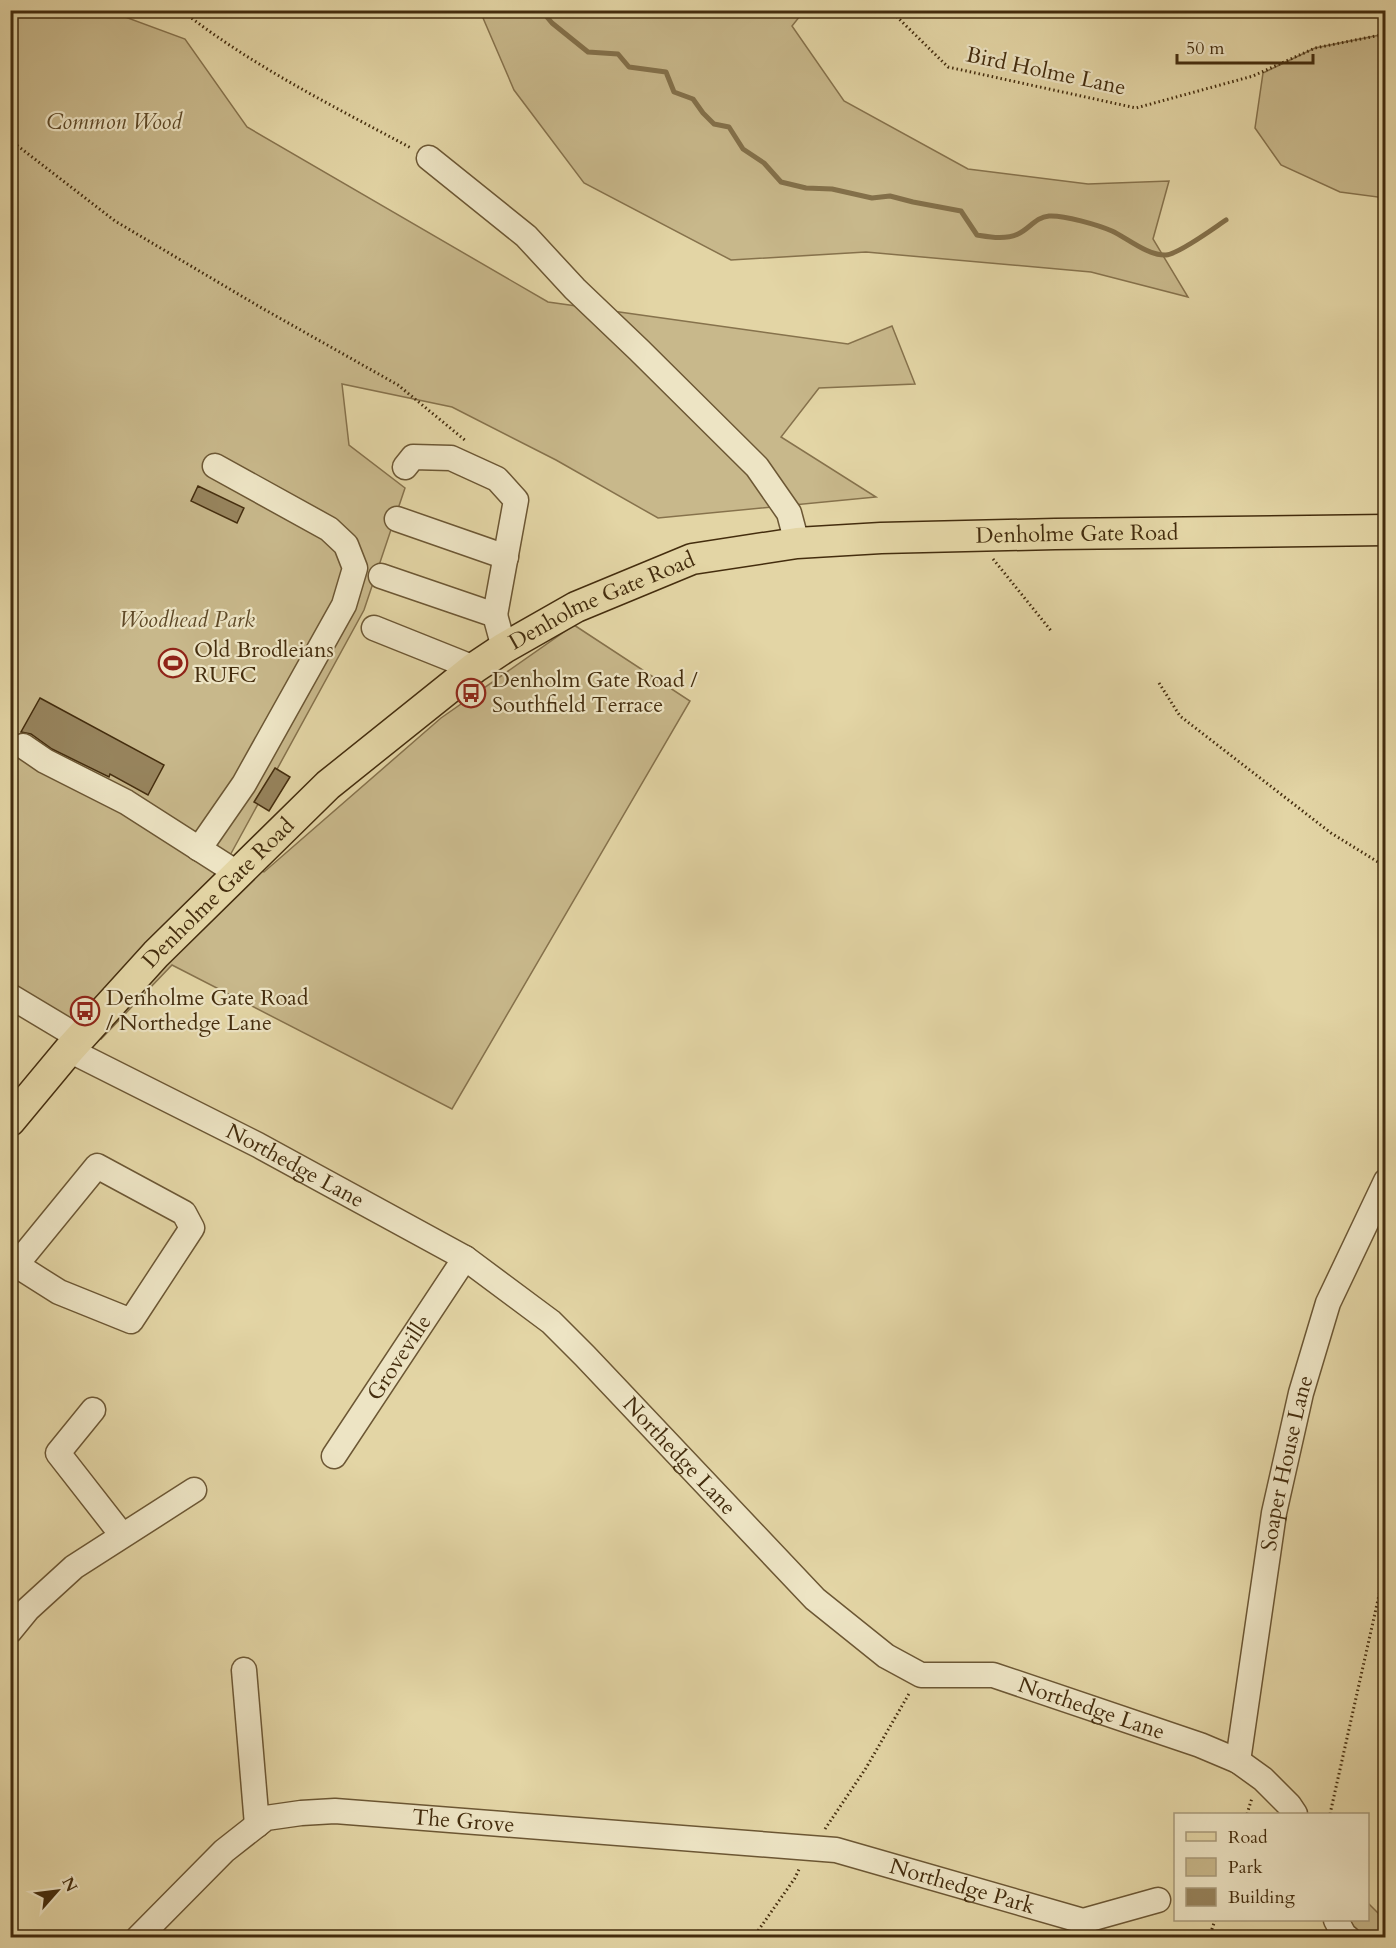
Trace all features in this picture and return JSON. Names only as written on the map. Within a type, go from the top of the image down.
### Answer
[{"type":"main road","name":"Denholme Gate Road","points":[[10,1121],[74,1044],[156,954],[328,785],[474,668],[576,607],[692,560],[797,543],[881,538],[1232,530],[1386,530]]},
{"type":"street","points":[[429,158],[526,236],[575,289],[757,467],[789,513],[797,543]]},
{"type":"street","points":[[405,467],[413,457],[451,458],[497,479],[516,500],[495,615],[504,648]]},
{"type":"street","points":[[199,849],[244,784],[344,606],[355,568],[346,545],[330,530],[215,466]]},
{"type":"street","points":[[398,519],[506,557]]},
{"type":"street","points":[[381,576],[495,615]]},
{"type":"street","points":[[374,628],[474,668]]},
{"type":"street","points":[[23,746],[45,761],[126,802],[237,873]]},
{"type":"street","name":"Northedge Lane","points":[[10,996],[74,1044],[465,1258],[551,1322],[815,1599],[886,1656],[921,1675],[993,1676],[1200,1745],[1238,1761],[1263,1779],[1289,1805],[1294,1813]]},
{"type":"street","points":[[97,1166],[184,1213],[192,1228],[131,1321],[59,1292],[13,1263],[97,1166]]},
{"type":"street","name":"Soaper House Lane","points":[[1238,1761],[1274,1513],[1301,1393],[1328,1304],[1386,1181]]},
{"type":"street","name":"Groveville","points":[[334,1456],[465,1258]]},
{"type":"street","points":[[93,1410],[58,1453],[122,1535]]},
{"type":"street","points":[[10,1631],[28,1609],[74,1568],[194,1490]]},
{"type":"street","points":[[244,1670],[257,1825]]},
{"type":"street","name":"The Grove","points":[[138,1938],[224,1851],[266,1818],[301,1813],[335,1811],[836,1850]]},
{"type":"street","name":"Northedge Park","points":[[836,1850],[1083,1922],[1158,1900]]},
{"type":"street","points":[[1337,1921],[1348,1938]]},
{"type":"path","points":[[181,10],[214,36],[294,85],[429,158]]},
{"type":"path","name":"Bird Holme Lane","points":[[890,10],[948,67],[1136,108],[1253,76],[1315,48],[1386,34]]},
{"type":"path","points":[[10,140],[115,221],[398,385],[468,443]]},
{"type":"path","points":[[975,536],[1052,632]]},
{"type":"path","points":[[1160,683],[1180,716],[1331,833],[1386,867]]},
{"type":"path","points":[[1330,1813],[1386,1564]]},
{"type":"path","points":[[753,1938],[795,1878],[810,1848],[831,1822],[866,1768],[896,1713],[921,1675]]},
{"type":"path","points":[[1209,1938],[1215,1921]]},
{"type":"green space","name":"Old Brodleians RUFC","points":[[11,11],[109,11],[185,39],[247,127],[548,302],[848,344],[892,326],[915,384],[819,388],[781,437],[876,497],[658,518],[556,460],[452,407],[342,384],[349,445],[405,488],[364,610],[228,859],[264,872],[441,718],[574,625],[690,701],[452,1109],[172,965],[101,1039],[11,988]]},
{"type":"green space","points":[[480,11],[804,11],[792,26],[844,101],[968,169],[1088,184],[1169,181],[1153,239],[1188,297],[1091,272],[866,252],[731,260],[584,183],[514,90]]},
{"type":"green space","points":[[1385,34],[1385,198],[1340,192],[1281,165],[1255,128],[1263,73],[1315,48]]},
{"type":"green space","points":[[1369,1904],[1385,1920],[1385,1937],[1362,1937],[1350,1921],[1369,1921]]},
{"type":"building","points":[[198,486],[244,508],[237,523],[191,501]]},
{"type":"building","points":[[40,698],[164,765],[148,795],[110,774],[109,777],[52,749],[31,734],[21,732]]},
{"type":"building","points":[[275,768],[290,777],[269,811],[254,802]]},
{"type":"waterway","points":[[541,10],[552,23],[588,52],[618,54],[629,67],[666,72],[674,92],[693,99],[714,124],[729,127],[743,149],[764,163],[781,182],[806,188],[832,189],[872,198],[890,196],[961,211],[977,235],[987,237],[1013,236],[1044,217],[1072,219],[1112,231],[1145,250],[1159,255],[1172,254],[1226,220]]},
{"type":"place","name":"Old Brodleians RUFC","points":[[173,663]]},
{"type":"place","name":"Denholm Gate Road / Southfield Terrace","points":[[471,693]]},
{"type":"place","name":"Denholme Gate Road / Northedge Lane","points":[[85,1011]]},
{"type":"park label","name":"Common Wood","points":[[114,122]]},
{"type":"park label","name":"Woodhead Park","points":[[187,620]]}]
